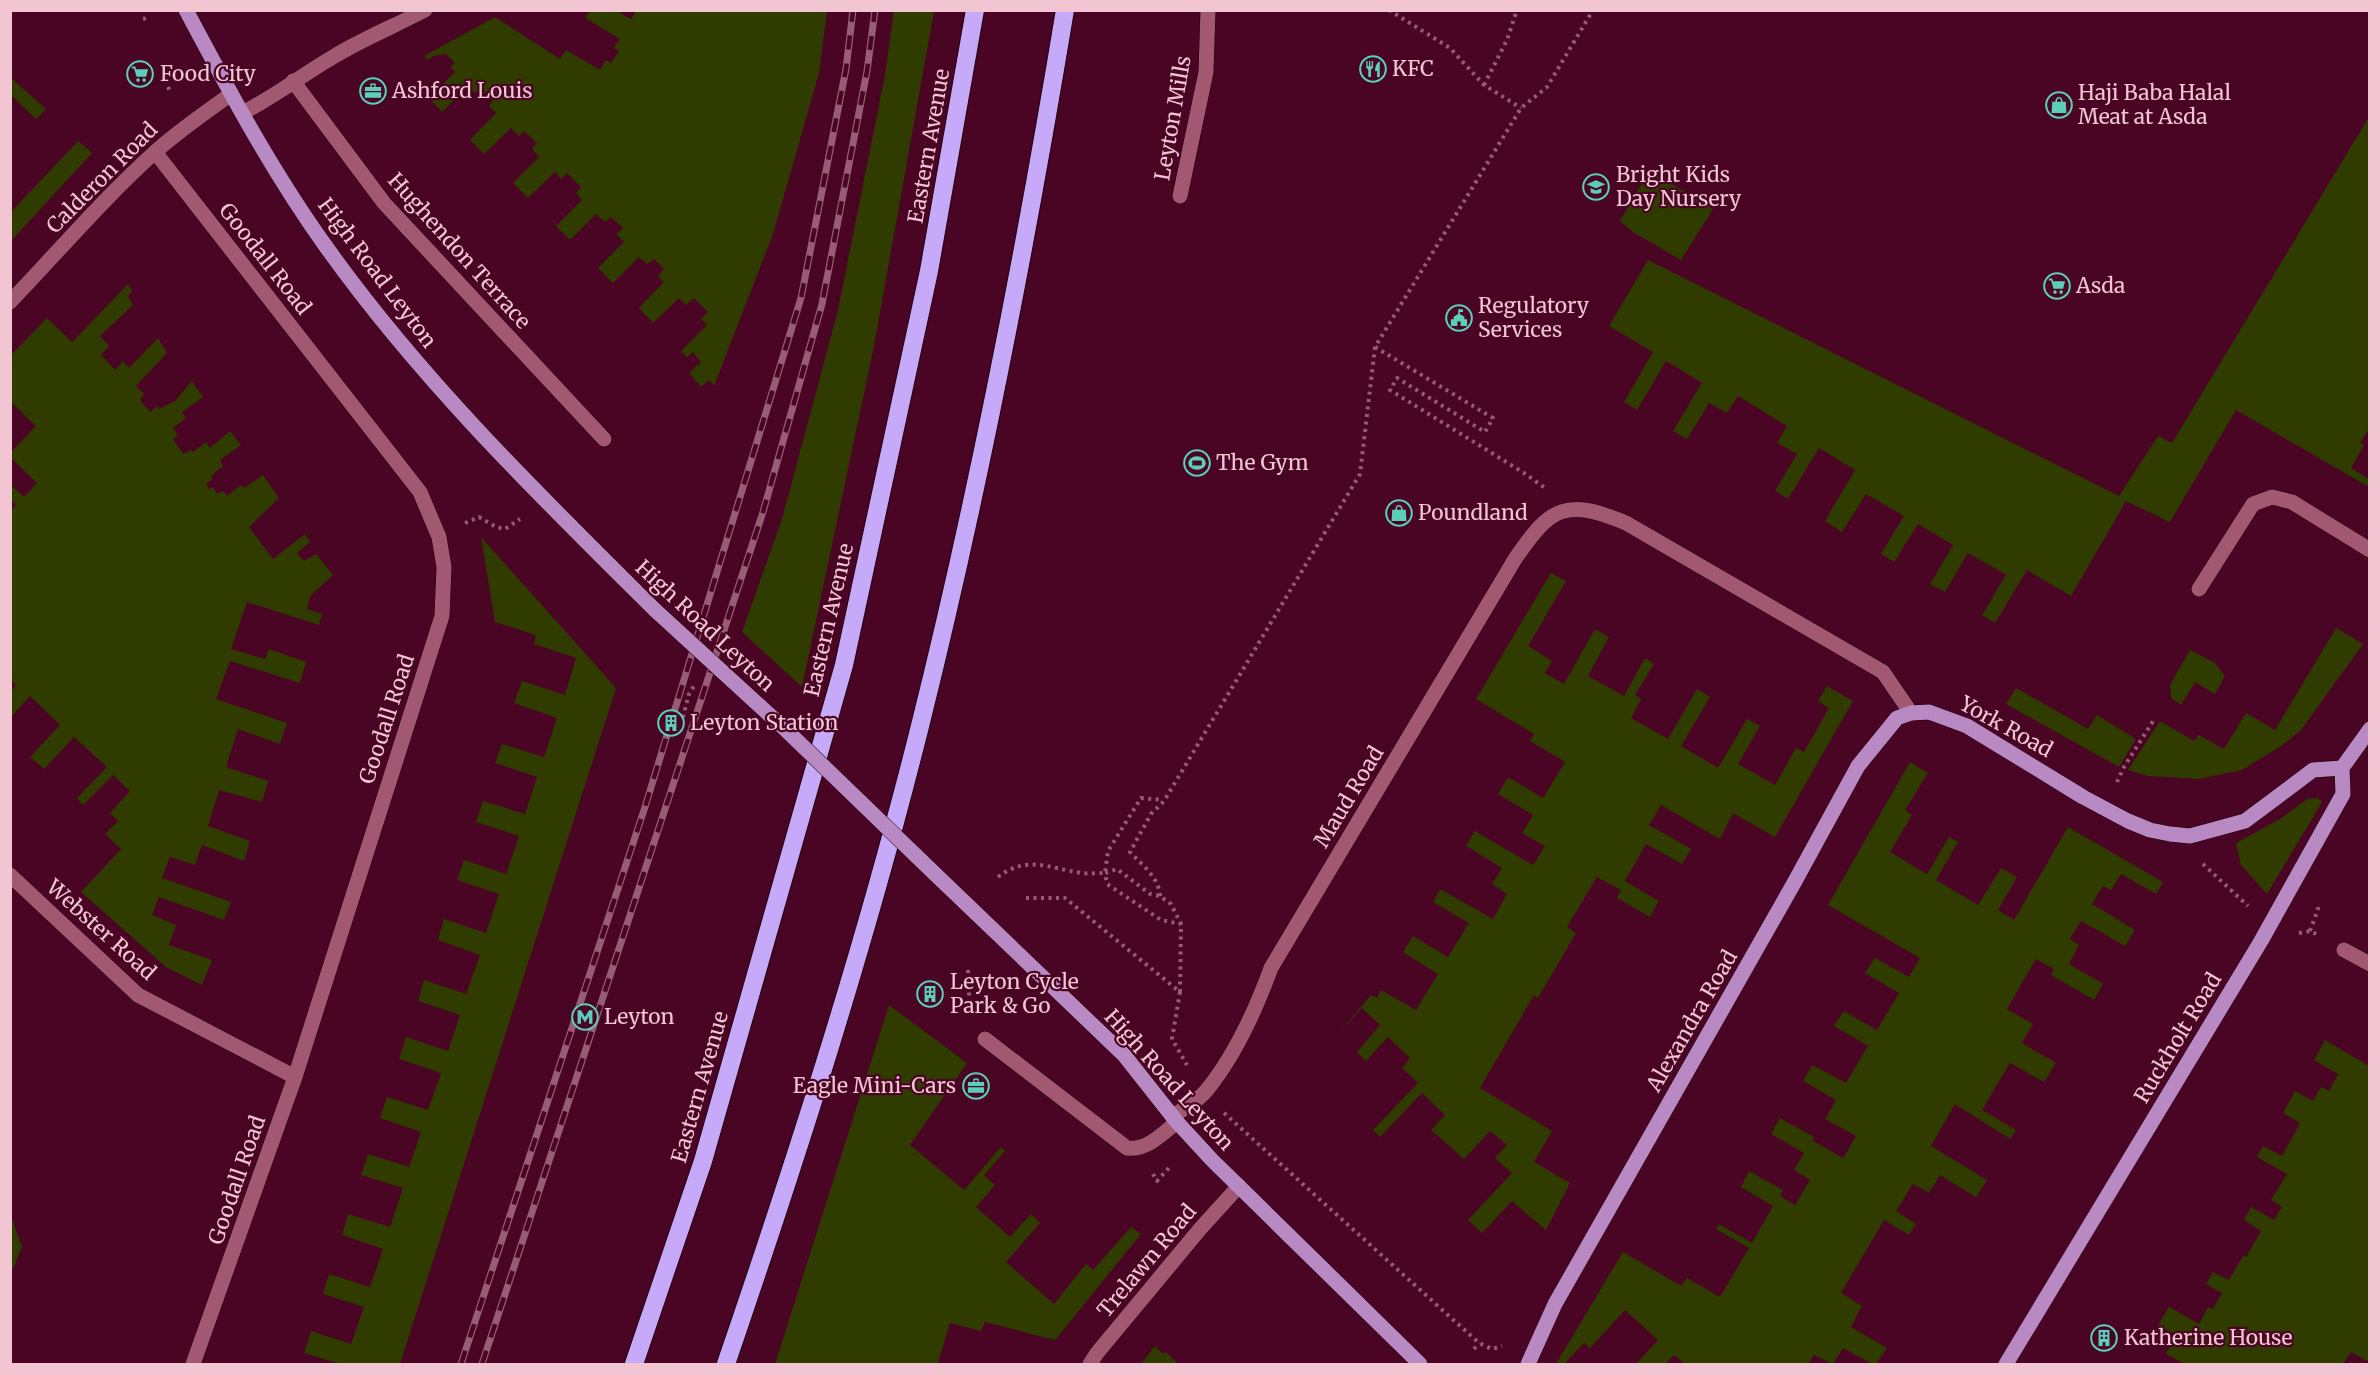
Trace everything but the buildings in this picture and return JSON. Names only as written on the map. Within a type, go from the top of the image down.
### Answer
[{"type":"highway","name":"Eastern Avenue","points":[[634,1365],[703,1161],[844,664],[929,271],[975,10]]},
{"type":"highway","points":[[726,1365],[785,1194],[848,986],[919,728],[966,534],[1003,355],[1041,159],[1065,10]]},
{"type":"main road","name":"High Road Leyton","points":[[186,10],[242,113],[327,248],[419,364],[538,495],[1124,1055],[1175,1119],[1239,1186],[1420,1365]]},
{"type":"main road","name":"York Road","points":[[1911,713],[1929,712],[1967,726],[2102,808],[2150,830],[2170,834],[2190,836],[2245,821],[2313,770],[2342,768]]},
{"type":"main road","name":"Alexandra Road","points":[[1528,1365],[1555,1304],[1788,894],[1858,766],[1892,722],[1911,713]]},
{"type":"main road","points":[[2342,768],[2370,729]]},
{"type":"main road","name":"Ruckholt Road","points":[[2006,1365],[2261,941],[2343,794],[2342,768]]},
{"type":"street","points":[[242,113],[269,99],[293,81],[336,55],[425,10]]},
{"type":"street","name":"Leyton Mills","points":[[1180,196],[1206,72],[1208,10]]},
{"type":"street","name":"Hughendon Terrace","points":[[293,81],[384,202],[604,439]]},
{"type":"street","name":"Calderon Road","points":[[10,302],[118,187],[155,152],[192,121],[231,94]]},
{"type":"street","name":"Goodall Road","points":[[155,152],[420,492],[439,537],[444,567],[442,616],[295,1077],[193,1365]]},
{"type":"street","points":[[2199,589],[2253,504],[2272,497],[2292,502],[2370,550]]},
{"type":"street","points":[[1572,509],[1597,511],[1626,523],[1883,672],[1911,713]]},
{"type":"street","name":"Maud Road","points":[[985,1039],[1127,1148],[1135,1149],[1151,1143],[1205,1092],[1244,1032],[1257,1006],[1271,968],[1515,559],[1534,531],[1554,514],[1572,509]]},
{"type":"street","name":"Webster Road","points":[[10,875],[138,995],[295,1077]]},
{"type":"street","points":[[2344,950],[2370,964]]},
{"type":"street","name":"Trelawn Road","points":[[1090,1365],[1097,1353],[1200,1229],[1239,1186]]},
{"type":"path","points":[[1389,10],[1450,48],[1484,85],[1521,108]]},
{"type":"path","points":[[1484,85],[1507,40],[1517,10]]},
{"type":"path","points":[[1161,896],[1155,879],[1130,852],[1151,814],[1164,801],[1360,474],[1375,347],[1521,108],[1547,87],[1593,10]]},
{"type":"path","points":[[143,20],[149,16]]},
{"type":"path","points":[[168,87],[171,93]]},
{"type":"path","points":[[1375,347],[1493,418],[1485,432],[1397,378],[1390,390],[1524,472],[1572,509]]},
{"type":"path","points":[[462,525],[479,517],[496,527],[505,529],[520,519]]},
{"type":"path","points":[[679,732],[694,686]]},
{"type":"path","points":[[2114,788],[2124,767],[2155,718]]},
{"type":"path","points":[[1164,801],[1141,798],[1108,851],[1105,873],[1107,884],[1161,920],[1181,924]]},
{"type":"path","points":[[2202,862],[2250,909]]},
{"type":"path","points":[[998,877],[1012,867],[1034,864],[1083,874],[1105,873],[1117,869],[1150,894],[1161,896],[1171,904],[1181,924],[1180,992],[1172,1038],[1188,1066]]},
{"type":"path","points":[[1026,898],[1065,898],[1180,992]]},
{"type":"path","points":[[968,970],[970,1010]]},
{"type":"path","points":[[1224,1113],[1479,1343],[1492,1349],[1502,1346]]},
{"type":"path","points":[[1157,1181],[1170,1167]]},
{"type":"path","points":[[1474,1349],[1479,1343]]},
{"type":"green space","points":[[637,10],[827,11],[819,73],[773,234],[714,386],[709,380],[701,387],[689,373],[701,362],[693,352],[687,357],[681,351],[707,325],[701,319],[708,312],[694,298],[686,305],[679,298],[653,323],[639,308],[664,282],[658,276],[664,269],[654,259],[647,264],[639,257],[613,283],[598,268],[624,242],[616,234],[623,228],[611,217],[605,222],[596,214],[570,240],[556,226],[582,200],[576,193],[581,187],[567,173],[561,179],[555,172],[528,198],[513,183],[539,157],[532,149],[537,143],[524,131],[519,136],[511,128],[484,154],[470,140],[496,113],[489,106],[493,101],[481,89],[475,93],[468,86],[442,112],[429,98],[455,72],[450,67],[455,63],[446,54],[433,56],[428,60],[424,56],[495,17],[560,59],[566,50],[600,70],[606,60],[611,63],[619,51],[614,48],[620,39],[585,18],[590,11],[617,11],[631,19]]},
{"type":"green space","points":[[894,10],[934,11],[874,346],[802,687],[742,632],[782,519],[838,310],[885,75]]},
{"type":"green space","points":[[10,77],[46,109],[36,119],[11,95]]},
{"type":"green space","points":[[2369,117],[2369,429],[2360,443],[2364,445],[2351,468],[2369,479],[2369,487],[2236,410],[2170,522],[2126,501],[2071,596],[2027,570],[1995,623],[1982,615],[2006,575],[1968,553],[1945,592],[1930,584],[1953,545],[1918,524],[1894,562],[1881,554],[1904,516],[1866,494],[1842,532],[1825,521],[1855,470],[1819,448],[1788,499],[1775,491],[1797,454],[1777,443],[1787,426],[1738,396],[1727,413],[1709,403],[1687,439],[1673,431],[1702,383],[1666,361],[1637,410],[1624,402],[1653,352],[1609,326],[1648,260],[2119,496],[2158,436],[2172,443]]},
{"type":"green space","points":[[78,141],[92,153],[11,241],[11,212]]},
{"type":"green space","points":[[1652,172],[1713,209],[1681,260],[1633,232],[1620,221],[1641,185]]},
{"type":"green space","points":[[128,284],[132,291],[128,296],[133,305],[100,336],[109,346],[101,355],[115,370],[123,361],[129,368],[158,338],[167,353],[136,386],[144,394],[140,400],[150,412],[157,406],[159,409],[175,401],[192,381],[203,397],[182,412],[186,418],[173,428],[178,435],[173,439],[183,454],[191,450],[193,452],[206,442],[210,448],[230,431],[241,445],[220,460],[223,466],[211,476],[213,479],[206,484],[209,489],[213,487],[217,494],[223,491],[227,496],[241,485],[244,488],[263,475],[279,498],[249,527],[273,559],[305,534],[310,542],[297,553],[304,561],[316,554],[333,575],[310,596],[307,609],[322,614],[319,625],[247,602],[231,649],[265,659],[269,649],[306,662],[300,683],[230,661],[216,699],[287,723],[280,744],[238,729],[226,767],[268,781],[262,802],[219,790],[208,826],[250,841],[244,861],[202,845],[195,865],[170,857],[162,878],[231,902],[224,920],[159,897],[152,915],[176,925],[169,945],[212,960],[202,985],[166,967],[81,892],[121,849],[105,834],[118,821],[110,813],[130,791],[113,775],[83,805],[77,798],[107,767],[74,737],[44,769],[30,757],[60,725],[30,696],[11,717],[11,691],[16,685],[10,679],[10,511],[16,505],[11,500],[11,485],[24,497],[37,483],[11,458],[11,452],[36,426],[11,402],[11,355],[47,318],[72,342]]},
{"type":"green space","points":[[481,537],[616,688],[400,1364],[341,1364],[304,1353],[311,1331],[351,1344],[364,1307],[323,1294],[329,1274],[370,1287],[383,1249],[342,1235],[348,1214],[390,1227],[403,1188],[361,1175],[368,1154],[409,1167],[421,1132],[380,1118],[387,1097],[428,1110],[441,1073],[399,1059],[406,1037],[448,1051],[460,1015],[418,1001],[424,980],[466,994],[480,955],[438,940],[444,919],[486,933],[499,894],[457,880],[464,860],[506,874],[519,836],[476,822],[483,801],[525,814],[537,777],[495,763],[502,744],[544,757],[557,718],[514,703],[522,681],[565,695],[576,658],[534,644],[536,635],[495,622]]},
{"type":"green space","points":[[1551,573],[1566,581],[1528,646],[1552,661],[1545,673],[1564,684],[1595,629],[1609,637],[1588,676],[1624,696],[1645,658],[1654,664],[1635,695],[1641,699],[1631,718],[1668,739],[1697,689],[1710,697],[1681,746],[1718,768],[1747,719],[1760,726],[1738,764],[1775,785],[1796,748],[1804,752],[1829,708],[1818,701],[1827,686],[1853,701],[1775,837],[1733,813],[1720,839],[1661,805],[1649,825],[1691,849],[1682,864],[1646,844],[1625,881],[1659,901],[1650,917],[1617,898],[1621,890],[1597,877],[1567,927],[1576,933],[1538,998],[1534,995],[1480,1088],[1552,1131],[1534,1162],[1570,1183],[1546,1230],[1512,1201],[1482,1233],[1468,1220],[1512,1173],[1495,1158],[1507,1145],[1490,1131],[1464,1159],[1431,1130],[1445,1115],[1422,1093],[1380,1137],[1373,1130],[1418,1083],[1402,1068],[1410,1058],[1388,1037],[1366,1061],[1357,1052],[1380,1025],[1362,1008],[1338,1034],[1371,995],[1377,998],[1381,990],[1416,1010],[1438,974],[1403,952],[1413,936],[1448,957],[1469,923],[1433,902],[1440,889],[1493,919],[1507,894],[1492,884],[1502,868],[1466,846],[1475,831],[1533,865],[1545,846],[1522,833],[1533,815],[1498,794],[1508,777],[1543,798],[1565,762],[1530,741],[1534,734],[1476,699]]},
{"type":"green space","points":[[2336,628],[2363,644],[2301,730],[2281,746],[2242,770],[2199,779],[2148,776],[2128,770],[2160,721],[2194,741],[2199,735],[2224,749],[2246,713],[2275,730]]},
{"type":"green space","points":[[2190,650],[2215,663],[2225,676],[2215,694],[2195,682],[2181,705],[2171,698],[2170,685]]},
{"type":"green space","points":[[2016,688],[2088,729],[2097,715],[2136,739],[2119,767],[2006,704]]},
{"type":"green space","points":[[1910,762],[1928,773],[1905,810],[1912,815],[1890,852],[1927,874],[1949,837],[1958,842],[1936,880],[1978,905],[2001,868],[2017,877],[1998,910],[2014,920],[2068,827],[2163,882],[2156,894],[2121,874],[2111,890],[2103,886],[2092,904],[2135,930],[2125,946],[2081,921],[2070,939],[2079,945],[2069,964],[2103,984],[2094,1000],[2051,975],[2054,969],[2036,959],[2007,1009],[2033,1024],[2022,1043],[2056,1063],[2044,1082],[2010,1063],[1982,1110],[2016,1130],[2010,1139],[1955,1104],[1931,1146],[1987,1180],[1976,1197],[1940,1175],[1929,1193],[1913,1184],[1896,1211],[1916,1224],[1909,1235],[1884,1220],[1841,1293],[1862,1306],[1851,1327],[1887,1348],[1876,1364],[1843,1348],[1833,1364],[1814,1355],[1808,1364],[1685,1364],[1674,1355],[1665,1364],[1636,1364],[1658,1340],[1625,1310],[1590,1348],[1584,1343],[1564,1364],[1556,1364],[1623,1252],[1681,1286],[1687,1278],[1720,1297],[1749,1248],[1716,1229],[1719,1224],[1752,1243],[1773,1206],[1741,1187],[1749,1171],[1783,1190],[1780,1196],[1795,1205],[1810,1180],[1794,1170],[1804,1153],[1771,1134],[1780,1118],[1814,1137],[1813,1141],[1843,1158],[1856,1136],[1825,1119],[1836,1100],[1803,1081],[1812,1065],[1846,1083],[1868,1046],[1834,1026],[1844,1011],[1877,1030],[1899,993],[1865,973],[1875,958],[1909,977],[1920,958],[1828,905]]},
{"type":"green space","points":[[2318,798],[2322,802],[2267,894],[2241,865],[2236,843],[2280,819],[2307,799]]},
{"type":"green space","points":[[889,1005],[967,1063],[910,1145],[964,1190],[1001,1147],[1005,1151],[984,1175],[995,1185],[976,1207],[1010,1237],[1031,1214],[1040,1223],[1006,1262],[1054,1304],[1086,1264],[1093,1270],[1131,1227],[1141,1234],[1055,1340],[985,1322],[981,1331],[950,1323],[938,1363],[941,1364],[775,1364]]},
{"type":"green space","points":[[2325,1040],[2369,1066],[2369,1362],[2351,1352],[2343,1364],[2185,1364],[2166,1354],[2176,1335],[2158,1325],[2169,1307],[2199,1324],[2208,1307],[2213,1309],[2222,1293],[2206,1284],[2213,1272],[2229,1280],[2261,1231],[2244,1220],[2251,1207],[2274,1220],[2282,1207],[2271,1200],[2287,1174],[2257,1157],[2263,1146],[2282,1156],[2300,1123],[2283,1113],[2295,1091],[2313,1101],[2321,1087],[2329,1091],[2338,1074],[2314,1060]]},
{"type":"green space","points":[[10,1214],[22,1247],[11,1273],[10,1273]]},
{"type":"green space","points":[[1155,1346],[1163,1354],[1166,1352],[1178,1364],[1141,1364]]},
{"type":"railway","points":[[461,1364],[645,807],[801,298],[846,69],[853,10]]},
{"type":"railway","points":[[482,1364],[763,512],[822,304],[867,71],[875,10]]},
{"type":"place","name":"KFC","points":[[1373,69]]},
{"type":"place","name":"Food City","points":[[140,74]]},
{"type":"place","name":"Ashford Louis","points":[[373,91]]},
{"type":"place","name":"Haji Baba Halal Meat at Asda","points":[[2059,105]]},
{"type":"place","name":"Bright Kids Day Nursery","points":[[1596,187]]},
{"type":"place","name":"Asda","points":[[2057,286]]},
{"type":"place","name":"Regulatory Services","points":[[1459,318]]},
{"type":"place","name":"The Gym","points":[[1197,463]]},
{"type":"place","name":"Poundland","points":[[1399,513]]},
{"type":"place","name":"Leyton Station","points":[[671,723]]},
{"type":"place","name":"Leyton Cycle Park & Go","points":[[930,994]]},
{"type":"place","name":"Leyton","points":[[585,1017]]},
{"type":"place","name":"Eagle Mini-Cars","points":[[976,1086]]},
{"type":"place","name":"Katherine House","points":[[2104,1338]]}]
